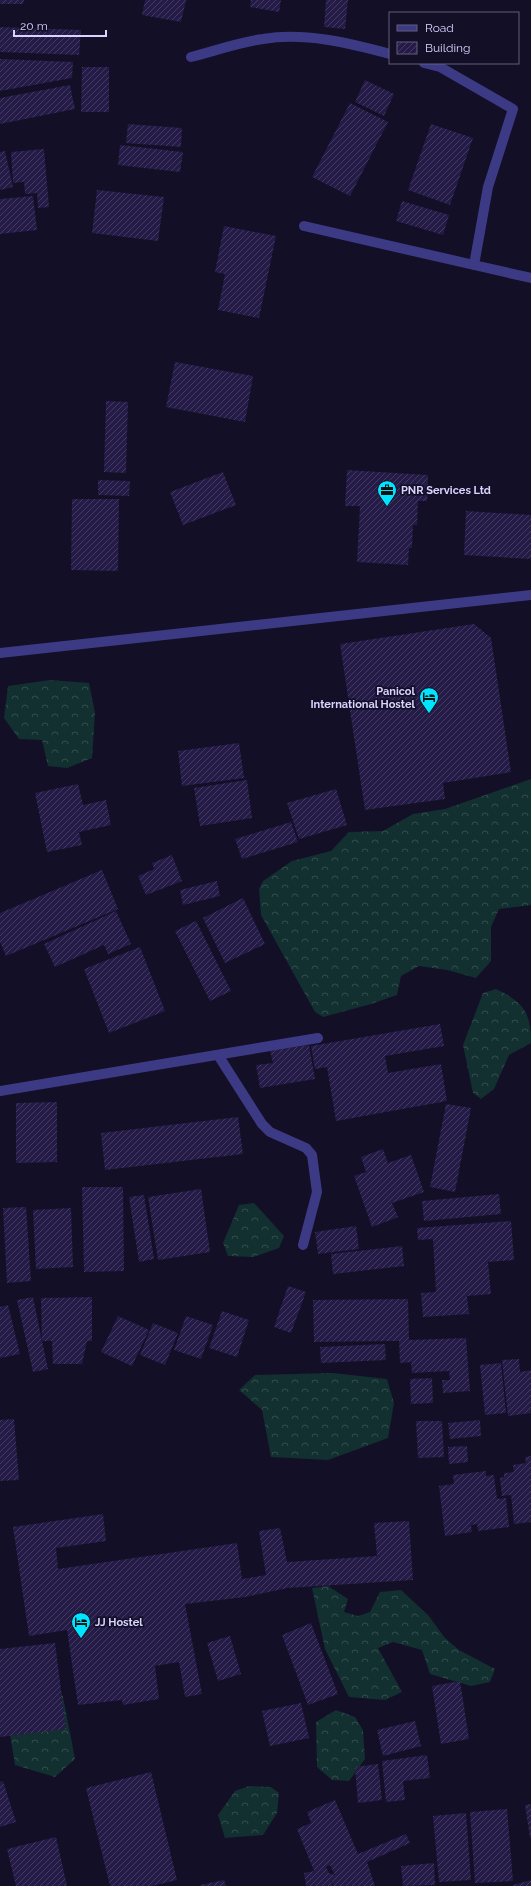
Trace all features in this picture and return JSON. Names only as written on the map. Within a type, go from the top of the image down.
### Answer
[{"type":"street","points":[[191,57],[263,38],[302,37],[357,44],[389,54]]},
{"type":"street","points":[[428,64],[440,67],[513,109],[488,187],[474,265]]},
{"type":"street","points":[[304,226],[531,278]]},
{"type":"street","points":[[0,653],[531,595]]},
{"type":"street","points":[[0,1091],[318,1038]]},
{"type":"street","points":[[218,1055],[262,1124],[270,1132],[306,1148],[312,1155],[318,1192],[303,1245]]},
{"type":"green space","points":[[50,680],[89,683],[95,713],[92,758],[67,768],[48,766],[42,740],[19,739],[4,718],[8,686]]},
{"type":"green space","points":[[531,779],[531,905],[499,909],[491,927],[491,961],[476,978],[447,970],[419,966],[401,976],[397,995],[371,1004],[323,1017],[315,1012],[261,915],[259,889],[263,881],[292,861],[331,851],[349,832],[383,831],[413,814],[445,809]]},
{"type":"green space","points":[[496,989],[513,999],[524,1010],[531,1033],[531,1043],[509,1055],[494,1089],[481,1099],[473,1093],[463,1045],[483,993]]},
{"type":"green space","points":[[254,1203],[284,1236],[279,1248],[253,1257],[228,1256],[223,1243],[239,1205]]},
{"type":"green space","points":[[333,1373],[387,1379],[394,1403],[388,1438],[328,1460],[271,1457],[262,1410],[239,1390],[255,1375]]},
{"type":"green space","points":[[328,1586],[348,1599],[344,1612],[358,1616],[370,1612],[380,1592],[401,1590],[428,1615],[445,1638],[459,1650],[495,1669],[490,1682],[471,1686],[430,1674],[422,1650],[393,1642],[378,1648],[402,1692],[385,1700],[349,1697],[325,1649],[312,1588]]},
{"type":"green space","points":[[51,1673],[63,1697],[75,1759],[55,1777],[15,1765],[9,1728]]},
{"type":"green space","points":[[336,1710],[355,1717],[363,1730],[365,1759],[349,1781],[332,1780],[317,1767],[316,1722]]},
{"type":"green space","points":[[249,1786],[271,1787],[279,1793],[277,1813],[263,1835],[225,1838],[218,1815],[235,1791]]},
{"type":"building","points":[[0,0],[24,0],[23,4],[0,4]]},
{"type":"building","points":[[145,0],[186,0],[181,22],[142,15]]},
{"type":"building","points":[[251,0],[281,0],[279,12],[250,7]]},
{"type":"building","points":[[326,0],[348,0],[345,29],[324,27]]},
{"type":"building","points":[[0,27],[81,30],[79,55],[0,52]]},
{"type":"building","points":[[0,59],[73,62],[72,78],[0,91]]},
{"type":"building","points":[[82,67],[109,67],[109,112],[81,112]]},
{"type":"building","points":[[365,80],[394,94],[384,116],[355,102]]},
{"type":"building","points":[[70,85],[75,109],[0,124],[0,98]]},
{"type":"building","points":[[350,103],[388,122],[350,196],[312,177]]},
{"type":"building","points":[[128,124],[182,128],[181,147],[126,143]]},
{"type":"building","points":[[431,124],[473,138],[450,205],[408,190]]},
{"type":"building","points":[[120,145],[183,152],[180,172],[118,165]]},
{"type":"building","points":[[44,149],[49,207],[38,208],[37,193],[25,194],[24,182],[13,183],[11,152]]},
{"type":"building","points":[[5,151],[13,187],[0,190],[0,152]]},
{"type":"building","points":[[97,190],[164,197],[158,241],[92,233]]},
{"type":"building","points":[[33,196],[37,230],[0,234],[0,199]]},
{"type":"building","points":[[402,201],[449,215],[443,235],[396,221]]},
{"type":"building","points":[[224,226],[276,236],[259,318],[218,310],[225,274],[215,272]]},
{"type":"building","points":[[175,362],[253,376],[245,422],[166,407]]},
{"type":"building","points":[[106,401],[128,402],[126,473],[104,472]]},
{"type":"building","points":[[347,470],[428,475],[427,501],[418,501],[417,525],[413,525],[412,548],[409,548],[408,565],[357,562],[360,506],[345,506]]},
{"type":"building","points":[[223,472],[236,505],[183,525],[170,492]]},
{"type":"building","points":[[98,480],[130,481],[129,496],[98,495]]},
{"type":"building","points":[[72,499],[119,499],[118,571],[71,570]]},
{"type":"building","points":[[466,511],[531,515],[531,559],[464,555]]},
{"type":"building","points":[[474,624],[491,638],[511,772],[443,783],[445,799],[365,810],[340,644]]},
{"type":"building","points":[[239,743],[244,778],[182,786],[178,751]]},
{"type":"building","points":[[247,780],[252,818],[200,826],[194,788]]},
{"type":"building","points":[[78,784],[83,805],[106,800],[111,825],[79,832],[82,845],[47,852],[35,793]]},
{"type":"building","points":[[336,789],[347,825],[299,839],[287,803]]},
{"type":"building","points":[[291,822],[298,842],[242,859],[235,839]]},
{"type":"building","points":[[172,855],[182,881],[146,895],[138,876],[154,869],[152,863]]},
{"type":"building","points":[[102,870],[118,909],[6,956],[0,942],[0,913]]},
{"type":"building","points":[[217,881],[220,896],[183,905],[180,890]]},
{"type":"building","points":[[243,898],[265,944],[225,963],[203,918]]},
{"type":"building","points":[[116,911],[131,944],[108,954],[104,945],[55,967],[44,944]]},
{"type":"building","points":[[196,921],[231,991],[210,1001],[175,931]]},
{"type":"building","points":[[140,947],[165,1011],[109,1033],[84,969]]},
{"type":"building","points":[[440,1024],[444,1046],[385,1056],[388,1073],[441,1064],[447,1101],[336,1121],[327,1067],[315,1069],[311,1046]]},
{"type":"building","points":[[309,1045],[315,1079],[260,1088],[256,1065],[273,1063],[270,1051]]},
{"type":"building","points":[[57,1102],[57,1162],[16,1163],[16,1103]]},
{"type":"building","points":[[446,1104],[471,1108],[455,1192],[430,1187]]},
{"type":"building","points":[[238,1117],[243,1154],[105,1170],[101,1133]]},
{"type":"building","points":[[383,1149],[388,1163],[411,1155],[424,1192],[392,1203],[398,1217],[372,1227],[354,1176],[366,1172],[361,1157]]},
{"type":"building","points":[[82,1187],[123,1187],[124,1271],[84,1272]]},
{"type":"building","points":[[201,1189],[210,1252],[158,1260],[148,1197]]},
{"type":"building","points":[[499,1194],[501,1214],[424,1221],[422,1201]]},
{"type":"building","points":[[144,1195],[154,1259],[139,1262],[129,1197]]},
{"type":"building","points":[[26,1207],[31,1281],[7,1283],[3,1208]]},
{"type":"building","points":[[71,1208],[73,1267],[36,1269],[33,1210]]},
{"type":"building","points":[[511,1221],[514,1260],[488,1262],[491,1294],[467,1296],[469,1314],[423,1317],[421,1293],[436,1292],[433,1239],[418,1240],[417,1228]]},
{"type":"building","points":[[356,1226],[359,1249],[318,1254],[315,1232]]},
{"type":"building","points":[[402,1246],[404,1266],[333,1274],[331,1254]]},
{"type":"building","points":[[288,1286],[306,1292],[291,1333],[274,1327]]},
{"type":"building","points":[[33,1297],[48,1369],[33,1372],[17,1300]]},
{"type":"building","points":[[92,1297],[92,1341],[87,1341],[82,1364],[53,1364],[52,1341],[42,1341],[41,1298]]},
{"type":"building","points":[[408,1299],[409,1340],[466,1338],[470,1391],[443,1393],[442,1380],[450,1380],[449,1371],[412,1373],[411,1362],[400,1363],[399,1341],[314,1342],[313,1300]]},
{"type":"building","points":[[8,1305],[20,1354],[0,1358],[0,1307]]},
{"type":"building","points":[[222,1311],[249,1320],[237,1357],[209,1348]]},
{"type":"building","points":[[118,1316],[149,1330],[132,1366],[101,1352]]},
{"type":"building","points":[[186,1316],[213,1325],[201,1359],[174,1350]]},
{"type":"building","points":[[153,1323],[178,1333],[165,1365],[140,1355]]},
{"type":"building","points":[[385,1344],[386,1360],[321,1363],[320,1347]]},
{"type":"building","points":[[519,1359],[520,1372],[531,1370],[531,1413],[508,1416],[502,1360]]},
{"type":"building","points":[[501,1363],[506,1413],[485,1415],[480,1365]]},
{"type":"building","points":[[432,1378],[433,1403],[411,1404],[410,1379]]},
{"type":"building","points":[[14,1419],[19,1480],[0,1481],[0,1420]]},
{"type":"building","points":[[480,1420],[481,1436],[450,1439],[448,1423]]},
{"type":"building","points":[[416,1421],[442,1421],[444,1457],[418,1458]]},
{"type":"building","points":[[467,1446],[468,1462],[449,1464],[448,1447]]},
{"type":"building","points":[[531,1456],[531,1522],[514,1524],[511,1495],[502,1496],[500,1478],[504,1477],[504,1473],[514,1472],[513,1465],[526,1463],[525,1457]]},
{"type":"building","points":[[486,1471],[486,1476],[494,1475],[497,1499],[506,1498],[509,1527],[478,1531],[477,1524],[471,1525],[472,1532],[445,1536],[439,1486],[454,1484],[453,1475]]},
{"type":"building","points":[[103,1514],[106,1541],[56,1548],[58,1569],[237,1543],[242,1579],[266,1575],[259,1531],[280,1528],[287,1562],[377,1556],[374,1523],[409,1521],[413,1580],[288,1588],[245,1597],[185,1604],[202,1694],[185,1697],[179,1662],[155,1666],[159,1699],[123,1705],[122,1700],[78,1705],[67,1630],[29,1636],[13,1527]]},
{"type":"building","points":[[311,1623],[338,1694],[308,1705],[282,1635]]},
{"type":"building","points":[[230,1636],[241,1674],[218,1681],[207,1643]]},
{"type":"building","points":[[55,1643],[66,1729],[0,1737],[0,1649]]},
{"type":"building","points":[[460,1681],[469,1739],[441,1744],[432,1686]]},
{"type":"building","points":[[301,1703],[309,1738],[270,1746],[262,1711]]},
{"type":"building","points":[[415,1721],[421,1746],[383,1756],[377,1730]]},
{"type":"building","points":[[427,1755],[430,1778],[403,1781],[405,1800],[386,1802],[382,1761]]},
{"type":"building","points":[[378,1764],[382,1800],[358,1803],[355,1767]]},
{"type":"building","points":[[151,1772],[177,1880],[152,1886],[110,1886],[86,1788]]},
{"type":"building","points":[[3,1781],[16,1822],[0,1827],[0,1782]]},
{"type":"building","points":[[335,1800],[358,1854],[406,1834],[410,1843],[367,1862],[375,1886],[333,1886],[331,1878],[332,1886],[306,1886],[304,1873],[314,1871],[297,1829],[311,1823],[307,1812]],"holes":[[[330,1865],[335,1875],[329,1873],[326,1867]]]},
{"type":"building","points":[[531,1804],[531,1838],[530,1838],[525,1805]]},
{"type":"building","points":[[507,1809],[513,1881],[475,1883],[470,1812]]},
{"type":"building","points":[[466,1813],[471,1880],[439,1882],[433,1816]]},
{"type":"building","points":[[56,1837],[67,1886],[16,1886],[7,1849]]},
{"type":"building","points":[[434,1863],[435,1885],[403,1886],[401,1866]]},
{"type":"building","points":[[224,1880],[226,1886],[200,1885]]},
{"type":"building","points":[[531,1880],[531,1886],[513,1886],[513,1885]]},
{"type":"place","name":"PNR Services Ltd","points":[[387,507]]},
{"type":"place","name":"Panicol International Hostel","points":[[429,714]]},
{"type":"place","name":"JJ Hostel","points":[[81,1639]]}]
